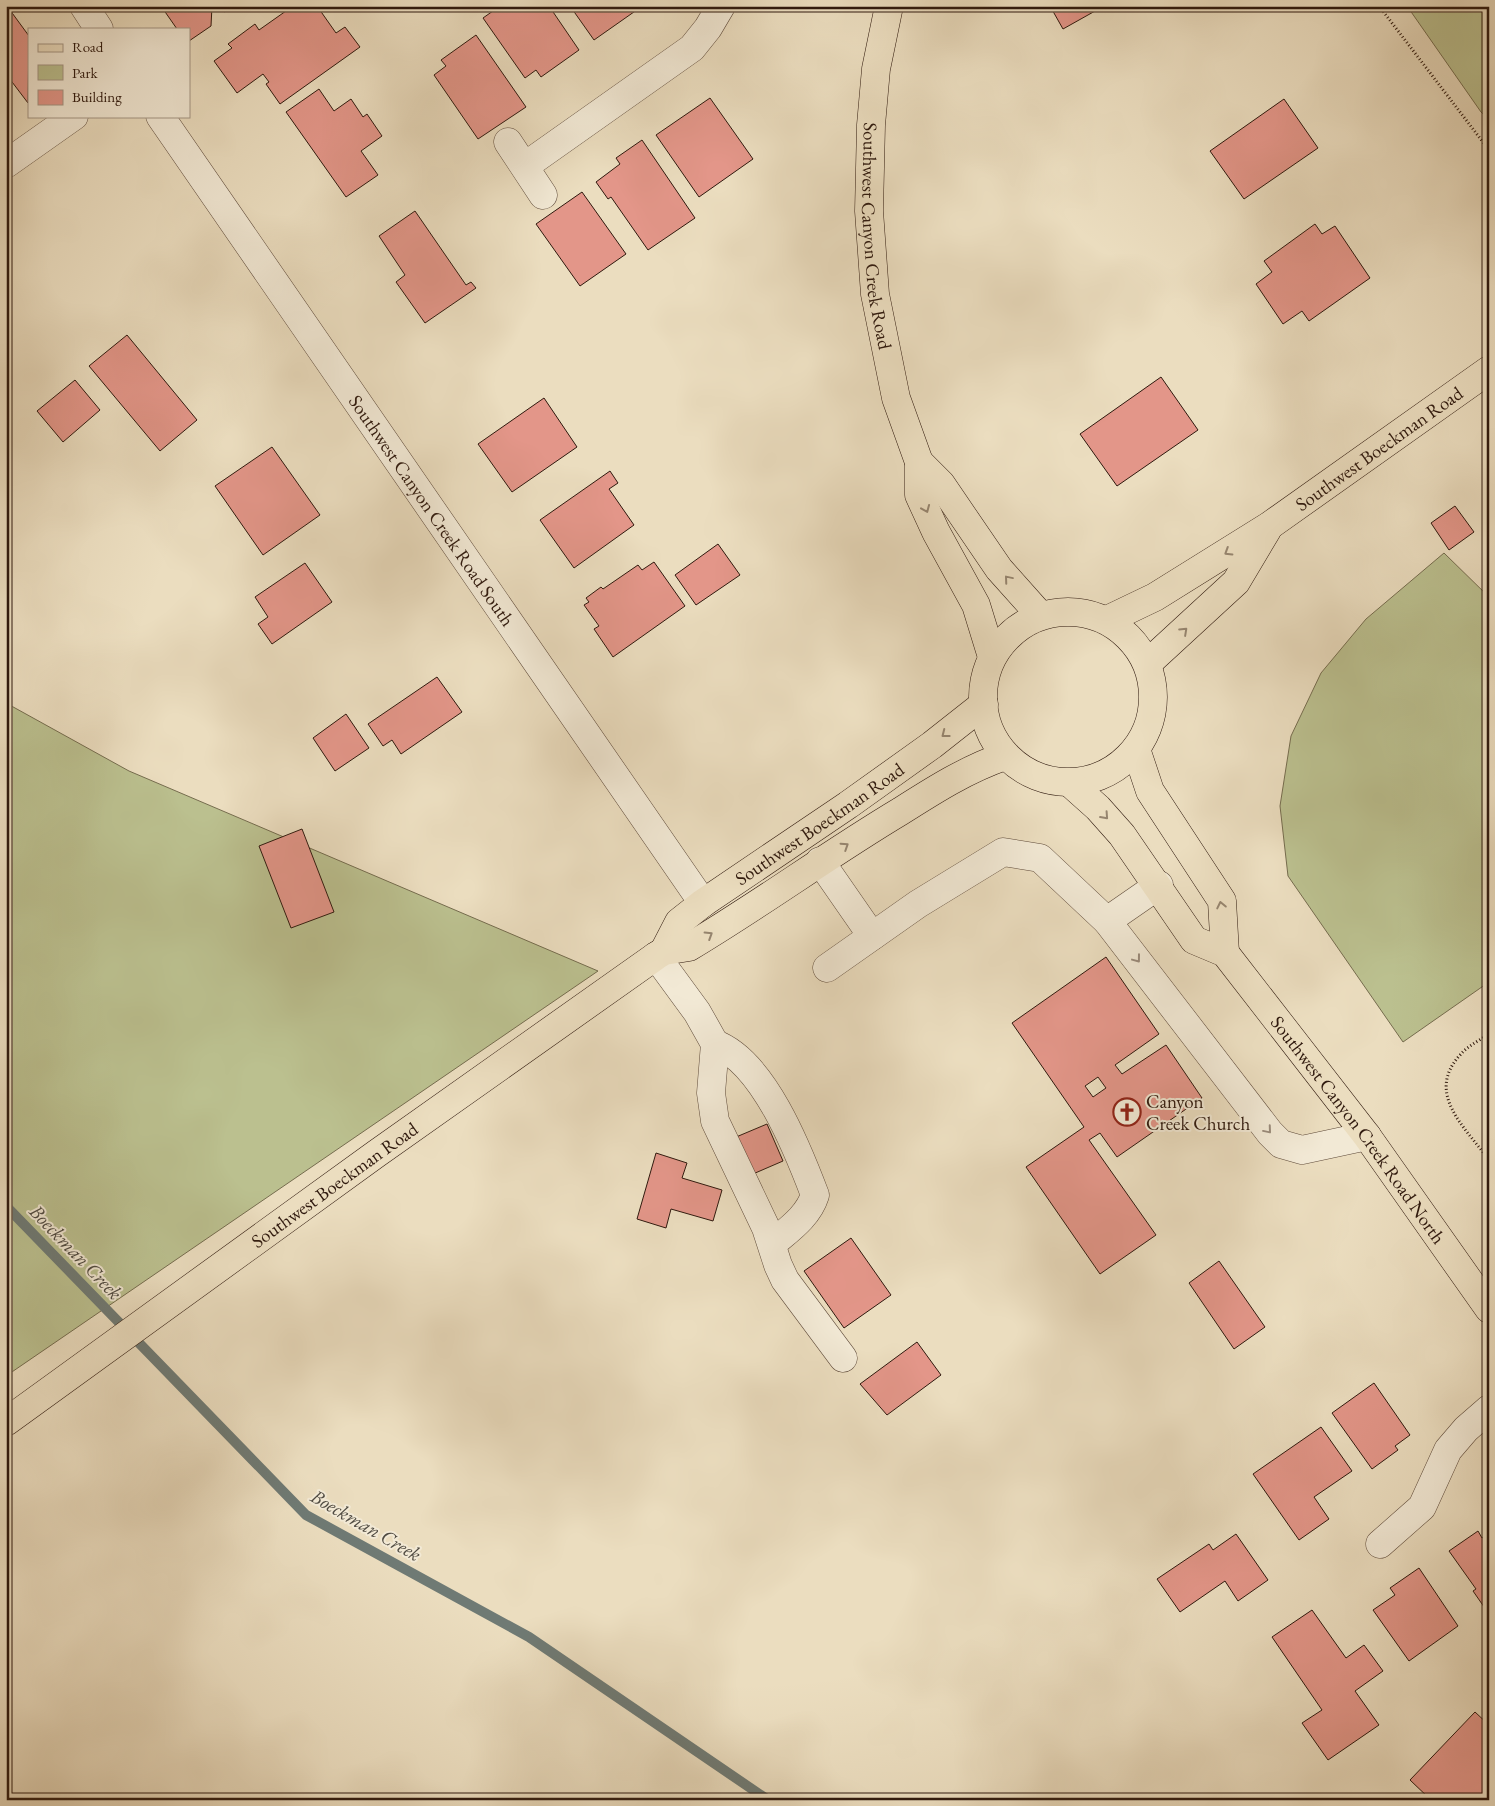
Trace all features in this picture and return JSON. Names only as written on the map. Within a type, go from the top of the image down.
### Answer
[{"type":"main road","name":"Southwest Canyon Creek Road","points":[[885,7],[876,69],[871,125],[869,211],[875,294],[896,398],[920,462],[919,495],[936,532],[976,605],[992,657]]},
{"type":"main road","name":"Southwest Boeckman Road","points":[[1107,620],[1155,597],[1269,526],[1489,370]]},
{"type":"main road","name":"Southwest Canyon Creek Road","points":[[920,462],[941,484],[999,569],[1040,615]]},
{"type":"main road","name":"Southwest Boeckman Road","points":[[1148,663],[1236,582],[1269,526]]},
{"type":"main road","points":[[1074,611],[1107,620],[1131,638],[1148,663],[1154,693],[1150,722],[1136,749],[1118,767],[1095,779],[1070,783],[1034,776],[1005,756],[986,726],[982,691],[992,657],[1010,634],[1020,625],[1040,615],[1074,611]]},
{"type":"main road","name":"Southwest Boeckman Road","points":[[6,1422],[376,1154],[660,953],[679,922],[703,903],[848,805],[932,745],[984,704]]},
{"type":"main road","points":[[1136,749],[1150,791],[1222,901],[1225,953]]},
{"type":"main road","name":"Southwest Boeckman Road","points":[[660,953],[689,947],[820,861],[949,782],[984,763],[1005,756]]},
{"type":"main road","name":"Southwest Canyon Creek Road North","points":[[1070,783],[1098,808],[1122,835],[1159,886],[1194,940],[1225,953],[1367,1136],[1489,1309]]},
{"type":"street","points":[[84,6],[98,28]]},
{"type":"street","points":[[525,166],[692,48],[708,28],[721,6]]},
{"type":"street","points":[[6,164],[71,118]]},
{"type":"street","name":"Southwest Canyon Creek Road South","points":[[161,118],[703,903]]},
{"type":"street","points":[[508,142],[543,195]]},
{"type":"street","points":[[827,968],[918,904],[1003,852],[1040,858],[1107,921],[1270,1133],[1281,1144],[1302,1150],[1367,1136]]},
{"type":"street","points":[[820,861],[872,936]]},
{"type":"street","points":[[1107,921],[1159,886]]},
{"type":"street","points":[[660,953],[715,1044],[734,1054],[780,1114],[815,1195],[812,1205],[800,1220],[772,1244]]},
{"type":"street","points":[[715,1044],[711,1093],[714,1121],[766,1228],[785,1280],[843,1358]]},
{"type":"street","points":[[1380,1544],[1422,1507],[1448,1450],[1466,1429],[1489,1409]]},
{"type":"path","points":[[1379,6],[1489,150]]},
{"type":"path","points":[[1489,1034],[1461,1053],[1446,1073],[1445,1091],[1450,1107],[1489,1160]]},
{"type":"green space","points":[[1407,6],[1489,6],[1489,120],[1481,112]]},
{"type":"green space","points":[[1444,553],[1489,597],[1489,982],[1403,1042],[1288,876],[1280,806],[1291,736],[1321,673],[1366,619]]},
{"type":"green space","points":[[6,703],[129,771],[598,971],[6,1376]]},
{"type":"building","points":[[7,6],[28,35],[28,103],[6,74]]},
{"type":"building","points":[[161,6],[212,6],[211,26],[190,40],[190,28],[176,28]]},
{"type":"building","points":[[221,6],[232,6],[224,12]]},
{"type":"building","points":[[293,6],[317,6],[336,33],[345,27],[360,47],[280,104],[266,84],[269,82],[263,74],[237,93],[214,61],[232,48],[228,44],[255,24],[259,30]]},
{"type":"building","points":[[500,6],[549,6],[579,50],[541,77],[536,70],[525,78],[483,18]]},
{"type":"building","points":[[570,6],[640,6],[641,7],[594,40]]},
{"type":"building","points":[[1050,6],[1104,6],[1063,29]]},
{"type":"building","points":[[476,35],[526,107],[478,139],[434,75],[446,66],[441,60]]},
{"type":"building","points":[[319,89],[334,111],[351,99],[363,117],[367,114],[382,136],[361,151],[378,175],[346,197],[286,112]]},
{"type":"building","points":[[710,98],[753,159],[699,197],[656,135]]},
{"type":"building","points":[[1284,99],[1318,148],[1244,199],[1210,151]]},
{"type":"building","points":[[642,140],[695,218],[648,250],[611,197],[608,199],[596,182],[620,164],[616,158]]},
{"type":"building","points":[[582,192],[626,254],[580,286],[536,224]]},
{"type":"building","points":[[415,211],[466,285],[471,282],[476,288],[425,323],[396,282],[405,275],[379,236]]},
{"type":"building","points":[[1315,224],[1322,234],[1335,226],[1370,278],[1309,321],[1302,311],[1283,324],[1256,284],[1272,272],[1264,261]]},
{"type":"building","points":[[127,335],[197,420],[160,451],[89,366]]},
{"type":"building","points":[[1161,377],[1198,430],[1117,486],[1080,434]]},
{"type":"building","points":[[75,380],[100,410],[63,442],[37,411]]},
{"type":"building","points":[[544,398],[577,447],[512,492],[478,444]]},
{"type":"building","points":[[272,447],[320,515],[263,555],[215,486]]},
{"type":"building","points":[[610,471],[618,483],[609,489],[634,525],[574,568],[540,520]]},
{"type":"building","points":[[1455,506],[1474,532],[1449,550],[1431,523]]},
{"type":"building","points":[[718,544],[740,575],[696,605],[675,575]]},
{"type":"building","points":[[654,562],[685,606],[613,657],[594,629],[599,626],[584,605],[589,602],[586,598],[601,587],[603,589],[638,565],[642,570]]},
{"type":"building","points":[[305,563],[332,602],[272,644],[258,624],[268,617],[255,597]]},
{"type":"building","points":[[437,677],[462,712],[401,754],[392,740],[383,746],[368,724]]},
{"type":"building","points":[[346,714],[369,748],[335,771],[313,738]]},
{"type":"building","points":[[302,829],[334,912],[291,928],[259,846]]},
{"type":"building","name":"Canyon Creek Church","points":[[1106,957],[1159,1034],[1115,1065],[1122,1074],[1166,1045],[1202,1098],[1117,1157],[1100,1133],[1089,1140],[1156,1235],[1100,1274],[1026,1167],[1084,1127],[1012,1023]],"holes":[[[1098,1077],[1106,1088],[1093,1097],[1085,1086]]]},
{"type":"building","points":[[767,1124],[783,1161],[746,1177],[729,1140]]},
{"type":"building","points":[[656,1153],[687,1163],[682,1178],[722,1190],[713,1221],[671,1209],[666,1228],[637,1219]]},
{"type":"building","points":[[851,1238],[891,1295],[844,1328],[804,1271]]},
{"type":"building","points":[[1219,1261],[1265,1327],[1234,1349],[1189,1283]]},
{"type":"building","points":[[917,1342],[941,1375],[887,1415],[860,1384]]},
{"type":"building","points":[[1374,1383],[1410,1435],[1395,1446],[1398,1450],[1372,1469],[1332,1413]]},
{"type":"building","points":[[1321,1427],[1352,1471],[1314,1497],[1329,1519],[1299,1540],[1253,1474]]},
{"type":"building","points":[[1478,1531],[1482,1538],[1489,1533],[1489,1614],[1473,1591],[1476,1589],[1449,1551]]},
{"type":"building","points":[[1236,1534],[1268,1580],[1238,1601],[1225,1581],[1180,1612],[1157,1579],[1209,1544],[1213,1550]]},
{"type":"building","points":[[1419,1568],[1458,1626],[1409,1661],[1373,1610],[1395,1595],[1390,1588]]},
{"type":"building","points":[[1312,1610],[1346,1658],[1364,1645],[1383,1671],[1355,1691],[1379,1725],[1328,1760],[1302,1723],[1322,1710],[1272,1637]]},
{"type":"building","points":[[1475,1712],[1489,1725],[1489,1800],[1431,1800],[1410,1780]]},
{"type":"waterway","name":"Boeckman Creek","points":[[6,1206],[306,1515],[529,1637],[768,1800]]},
{"type":"place","name":"Canyon Creek Church","points":[[1127,1112]]}]
